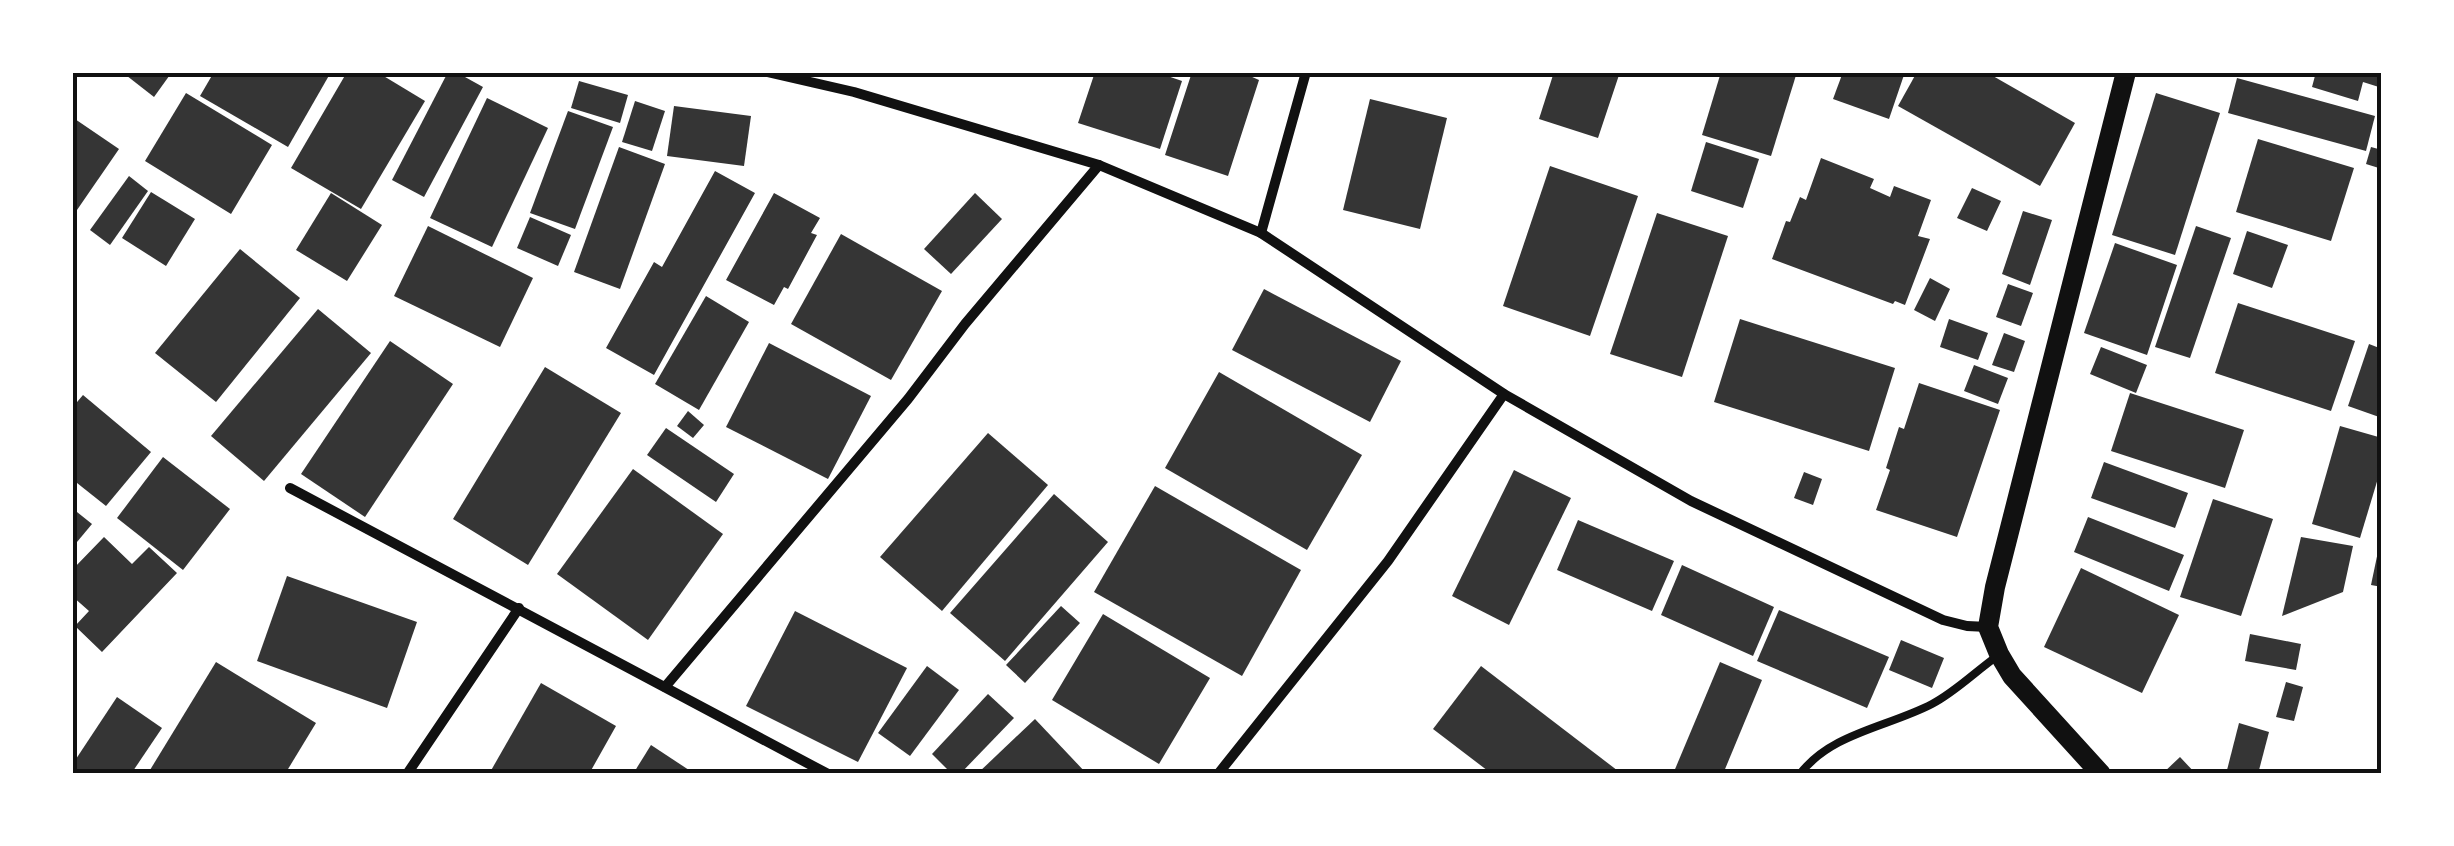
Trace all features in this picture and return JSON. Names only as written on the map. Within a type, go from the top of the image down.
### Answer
[{"type":"main road","points":[[2102,774],[2012,676],[1988,627],[2126,72]]},
{"type":"street","points":[[767,72],[854,92],[1099,165],[1261,233],[1504,394],[1691,501],[1944,620],[1988,627]]},
{"type":"street","points":[[1261,233],[1306,72]]},
{"type":"street","points":[[664,687],[908,399],[965,324],[1099,165]]},
{"type":"street","points":[[1218,774],[1388,561],[1504,394]]},
{"type":"street","points":[[290,488],[828,774]]},
{"type":"street","points":[[407,774],[519,608]]},
{"type":"lane","points":[[1800,774],[1832,744],[1936,702],[1999,654]]},
{"type":"building","points":[[122,72],[172,72],[154,97]]},
{"type":"building","points":[[214,72],[331,72],[288,147],[200,96]]},
{"type":"building","points":[[347,72],[377,72],[425,101],[361,209],[291,168]]},
{"type":"building","points":[[448,72],[456,72],[483,87],[424,197],[392,180]]},
{"type":"building","points":[[1095,72],[1156,72],[1182,81],[1160,149],[1078,123]]},
{"type":"building","points":[[1192,72],[1251,72],[1250,76],[1259,80],[1228,176],[1165,155]]},
{"type":"building","points":[[1554,72],[1620,72],[1598,138],[1539,119]]},
{"type":"building","points":[[1721,72],[1797,72],[1771,156],[1702,135]]},
{"type":"building","points":[[1843,72],[1905,72],[1889,119],[1833,99]]},
{"type":"building","points":[[1917,72],[1986,72],[2075,123],[2040,186],[1898,106]]},
{"type":"building","points":[[2316,72],[2382,72],[2382,88],[2363,82],[2358,101],[2312,87]]},
{"type":"building","points":[[2237,78],[2375,116],[2366,151],[2228,113]]},
{"type":"building","points":[[579,81],[628,95],[620,123],[571,108]]},
{"type":"building","points":[[186,93],[272,145],[231,214],[145,161]]},
{"type":"building","points":[[2156,93],[2220,113],[2175,255],[2112,235]]},
{"type":"building","points":[[487,98],[548,128],[492,247],[430,218]]},
{"type":"building","points":[[1370,99],[1447,118],[1420,229],[1343,210]]},
{"type":"building","points":[[635,101],[665,111],[652,151],[622,142]]},
{"type":"building","points":[[674,106],[751,116],[744,166],[667,156]]},
{"type":"building","points":[[568,111],[613,127],[575,229],[530,213]]},
{"type":"building","points":[[72,117],[119,149],[77,210],[72,208]]},
{"type":"building","points":[[2258,139],[2354,168],[2331,241],[2236,212]]},
{"type":"building","points":[[1706,142],[1759,159],[1743,208],[1691,191]]},
{"type":"building","points":[[619,147],[665,164],[620,289],[574,272]]},
{"type":"building","points":[[2371,147],[2382,150],[2382,169],[2366,164]]},
{"type":"building","points":[[1821,158],[1874,179],[1870,188],[1890,197],[1894,186],[1931,200],[1918,236],[1930,239],[1905,305],[1772,259],[1786,221],[1790,222],[1800,197],[1806,200]]},
{"type":"building","points":[[1550,166],[1638,196],[1590,336],[1503,306]]},
{"type":"building","points":[[715,171],[755,193],[654,375],[606,348],[654,262],[662,267]]},
{"type":"building","points":[[129,176],[148,191],[110,245],[90,230]]},
{"type":"building","points":[[1972,188],[2001,201],[1987,231],[1957,218]]},
{"type":"building","points":[[151,192],[195,219],[166,266],[122,238]]},
{"type":"building","points":[[331,193],[382,225],[347,281],[296,250]]},
{"type":"building","points":[[774,193],[820,218],[811,233],[817,235],[788,289],[784,287],[774,305],[726,280]]},
{"type":"building","points":[[975,193],[1002,219],[951,274],[924,249]]},
{"type":"building","points":[[2023,211],[2052,220],[2030,285],[2002,274]]},
{"type":"building","points":[[1657,213],[1728,236],[1682,377],[1610,354]]},
{"type":"building","points":[[530,217],[571,235],[558,266],[517,248]]},
{"type":"building","points":[[428,226],[533,278],[500,347],[394,296]]},
{"type":"building","points":[[2196,226],[2231,238],[2190,358],[2155,347]]},
{"type":"building","points":[[2247,231],[2288,245],[2272,288],[2233,274]]},
{"type":"building","points":[[841,234],[942,291],[891,380],[791,324]]},
{"type":"building","points":[[2115,243],[2177,265],[2147,355],[2084,333]]},
{"type":"building","points":[[240,249],[300,298],[216,402],[155,353]]},
{"type":"building","points":[[1930,278],[1950,289],[1935,321],[1914,310]]},
{"type":"building","points":[[2008,284],[2033,293],[2021,326],[1996,317]]},
{"type":"building","points":[[1264,289],[1401,361],[1370,422],[1232,350]]},
{"type":"building","points":[[706,296],[749,322],[699,410],[655,384]]},
{"type":"building","points":[[2238,303],[2355,341],[2331,411],[2215,373]]},
{"type":"building","points":[[318,309],[371,353],[264,481],[211,436]]},
{"type":"building","points":[[1740,319],[1895,368],[1869,451],[1714,402]]},
{"type":"building","points":[[1949,319],[1988,333],[1978,360],[1940,347]]},
{"type":"building","points":[[2004,333],[2025,341],[2014,372],[1992,365]]},
{"type":"building","points":[[390,341],[453,384],[365,517],[301,474]]},
{"type":"building","points":[[769,343],[871,396],[828,479],[726,427]]},
{"type":"building","points":[[2369,344],[2382,349],[2382,418],[2348,406]]},
{"type":"building","points":[[2101,347],[2147,365],[2136,393],[2090,374]]},
{"type":"building","points":[[1974,365],[2008,378],[1998,404],[1964,391]]},
{"type":"building","points":[[545,367],[621,413],[528,565],[453,519]]},
{"type":"building","points":[[1219,372],[1362,455],[1307,550],[1165,468]]},
{"type":"building","points":[[1919,383],[2000,410],[1957,537],[1876,510],[1899,427],[1904,429]]},
{"type":"building","points":[[2130,393],[2244,430],[2225,488],[2111,451]]},
{"type":"building","points":[[83,395],[151,452],[106,506],[72,479],[72,408]]},
{"type":"building","points":[[688,411],[704,425],[693,438],[677,426]]},
{"type":"building","points":[[2340,426],[2382,438],[2382,465],[2360,538],[2312,524]]},
{"type":"building","points":[[666,428],[734,474],[716,502],[647,455]]},
{"type":"building","points":[[988,433],[1048,485],[942,611],[880,557]]},
{"type":"building","points":[[163,457],[230,509],[183,570],[117,518]]},
{"type":"building","points":[[2104,462],[2188,493],[2175,528],[2091,498]]},
{"type":"building","points":[[633,469],[723,534],[648,640],[557,574]]},
{"type":"building","points":[[1514,470],[1571,498],[1509,625],[1452,596]]},
{"type":"building","points":[[1804,472],[1822,479],[1813,505],[1794,498]]},
{"type":"building","points":[[1155,486],[1301,570],[1242,676],[1094,592]]},
{"type":"building","points":[[1054,494],[1108,542],[1005,661],[950,613]]},
{"type":"building","points":[[2213,499],[2273,519],[2241,616],[2180,597]]},
{"type":"building","points":[[72,508],[92,524],[72,548]]},
{"type":"building","points":[[2088,517],[2184,555],[2169,591],[2074,552]]},
{"type":"building","points":[[1578,520],[1674,561],[1652,611],[1557,570]]},
{"type":"building","points":[[104,537],[132,564],[149,547],[177,573],[102,652],[75,626],[89,611],[72,596],[72,570]]},
{"type":"building","points":[[2301,537],[2353,546],[2343,592],[2282,616]]},
{"type":"building","points":[[2382,542],[2382,587],[2371,585]]},
{"type":"building","points":[[1682,565],[1774,607],[1753,656],[1661,615]]},
{"type":"building","points":[[2081,568],[2179,615],[2142,693],[2044,647]]},
{"type":"building","points":[[287,576],[417,622],[387,708],[257,661]]},
{"type":"building","points":[[1061,606],[1080,623],[1025,683],[1006,665]]},
{"type":"building","points":[[1779,610],[1889,657],[1867,708],[1757,661]]},
{"type":"building","points":[[795,611],[907,668],[858,762],[746,706]]},
{"type":"building","points":[[1103,614],[1210,678],[1159,764],[1052,700]]},
{"type":"building","points":[[2250,634],[2301,644],[2296,670],[2245,661]]},
{"type":"building","points":[[1901,640],[1944,658],[1932,688],[1889,670]]},
{"type":"building","points":[[216,662],[316,723],[285,774],[156,774],[150,770]]},
{"type":"building","points":[[1720,662],[1762,680],[1723,774],[1673,774]]},
{"type":"building","points":[[927,666],[959,690],[910,756],[878,733]]},
{"type":"building","points":[[1481,666],[1622,774],[1492,774],[1433,729]]},
{"type":"building","points":[[2286,682],[2303,687],[2294,721],[2276,717]]},
{"type":"building","points":[[541,683],[616,726],[589,774],[489,774]]},
{"type":"building","points":[[988,694],[1014,718],[960,774],[952,774],[932,754]]},
{"type":"building","points":[[117,697],[162,728],[131,774],[72,774],[72,765]]},
{"type":"building","points":[[1035,719],[1087,774],[977,774]]},
{"type":"building","points":[[2239,723],[2269,732],[2258,774],[2226,774]]},
{"type":"building","points":[[651,745],[695,774],[633,774]]},
{"type":"building","points":[[2180,757],[2196,774],[2162,774]]}]
